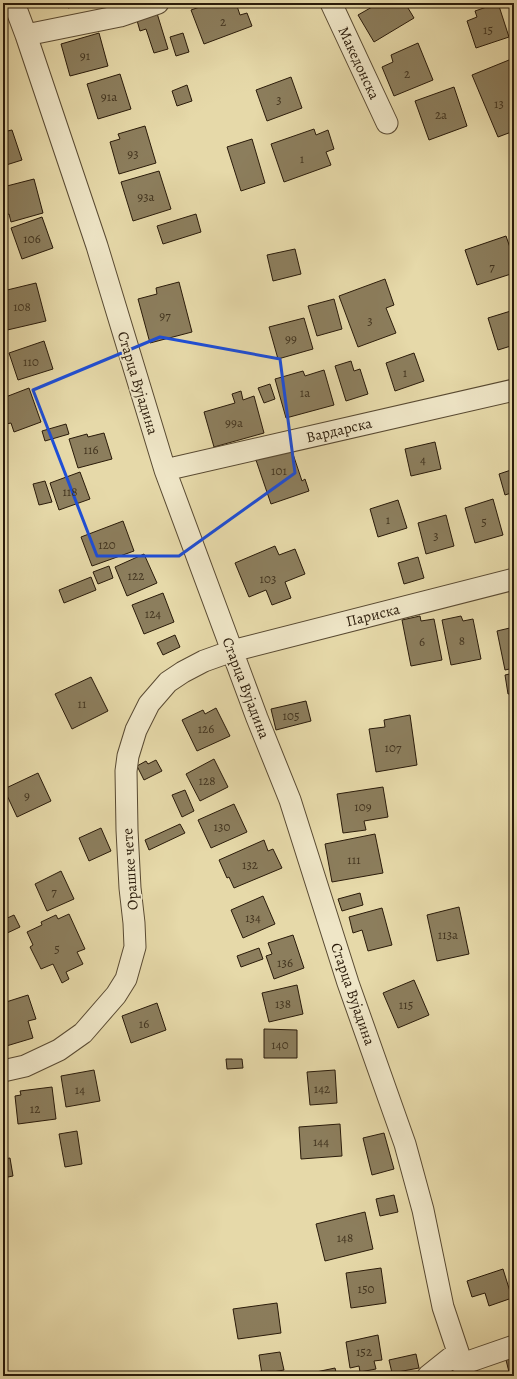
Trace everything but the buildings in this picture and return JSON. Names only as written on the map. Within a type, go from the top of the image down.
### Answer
[{"type":"street","name":"Старца Вујадина","points":[[14,3],[97,246],[165,470],[257,718],[290,800],[348,983],[405,1144],[422,1210],[442,1307],[463,1364]]},
{"type":"street","points":[[26,35],[120,16],[158,3]]},
{"type":"street","name":"Македонска","points":[[332,3],[387,123]]},
{"type":"street","name":"Вардарска","points":[[165,470],[514,390]]},
{"type":"street","name":"Париска","points":[[232,651],[514,579]]},
{"type":"street","name":"Орашке чете","points":[[3,1071],[25,1066],[59,1050],[83,1033],[101,1014],[126,979],[135,947],[127,830],[126,771],[136,730],[149,704],[168,682],[204,661],[232,651]]},
{"type":"street","points":[[428,1376],[514,1346]]},
{"type":"highlighted area","points":[[160,337],[280,359],[295,473],[179,556],[97,556],[33,390]]}]
